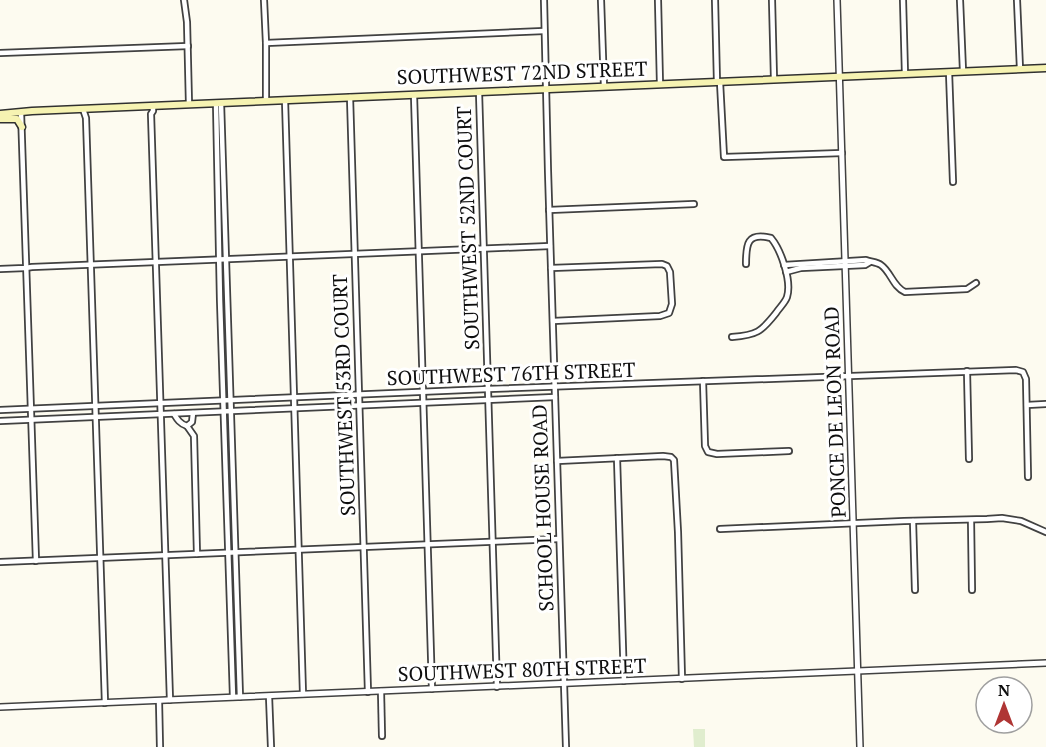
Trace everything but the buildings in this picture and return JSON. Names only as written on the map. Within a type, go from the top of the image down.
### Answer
[{"type":"main road","name":"SOUTHWEST 72ND STREET","points":[[0,114],[1046,68]]},
{"type":"main road","points":[[0,119],[17,119],[22,127]]},
{"type":"street","points":[[184,0],[187,16],[189,104]]},
{"type":"street","points":[[264,0],[266,101]]},
{"type":"street","name":"SCHOOL HOUSE ROAD","points":[[544,0],[566,747]]},
{"type":"street","points":[[601,0],[604,86]]},
{"type":"street","points":[[658,0],[660,84]]},
{"type":"street","points":[[715,0],[724,157],[842,153]]},
{"type":"street","points":[[771,0],[774,79]]},
{"type":"street","name":"PONCE DE LEON ROAD","points":[[837,0],[860,747]]},
{"type":"street","points":[[903,0],[905,74]]},
{"type":"street","points":[[960,0],[963,71]]},
{"type":"street","points":[[1017,0],[1020,69]]},
{"type":"street","points":[[266,42],[544,31]]},
{"type":"street","points":[[0,53],[188,46]]},
{"type":"street","points":[[949,72],[953,182]]},
{"type":"street","name":"SOUTHWEST 52ND COURT","points":[[479,92],[497,687]]},
{"type":"street","points":[[414,95],[432,689]]},
{"type":"street","name":"SOUTHWEST 53RD COURT","points":[[350,98],[368,692]]},
{"type":"street","points":[[285,100],[303,694]]},
{"type":"street","points":[[219,103],[240,697]]},
{"type":"street","points":[[219,103],[219,260],[233,698]]},
{"type":"street","points":[[150,106],[153,111],[151,114],[155,263],[170,700]]},
{"type":"street","points":[[86,109],[89,113],[86,117],[105,703]]},
{"type":"street","points":[[21,112],[36,561]]},
{"type":"street","points":[[549,210],[694,204]]},
{"type":"street","points":[[732,336],[744,336],[757,332],[767,324],[788,294],[784,265],[772,239],[759,237],[752,239],[746,249],[746,264]]},
{"type":"street","points":[[0,269],[550,246]]},
{"type":"street","points":[[784,265],[829,265],[866,260],[881,265],[898,288],[905,292],[967,289],[976,283]]},
{"type":"street","points":[[551,268],[653,263],[665,265],[670,272],[672,304],[669,313],[657,317],[553,321]]},
{"type":"street","points":[[786,272],[804,266]]},
{"type":"street","name":"SOUTHWEST 76TH STREET","points":[[1,408],[31,409],[488,389],[1016,370],[1023,372],[1026,379],[1027,405]]},
{"type":"street","points":[[967,371],[969,459]]},
{"type":"street","points":[[703,381],[705,446],[708,452],[717,454],[789,451]]},
{"type":"street","name":"SOUTHWEST 76TH STREET","points":[[0,421],[555,397]]},
{"type":"street","points":[[1028,477],[1027,405],[1046,404]]},
{"type":"street","points":[[187,426],[192,422],[193,413]]},
{"type":"street","points":[[174,414],[194,436],[197,554]]},
{"type":"street","points":[[557,461],[663,456],[673,459],[678,532],[682,678]]},
{"type":"street","points":[[617,458],[624,681]]},
{"type":"street","points":[[720,529],[998,518],[1027,523],[1046,532]]},
{"type":"street","points":[[971,520],[972,590]]},
{"type":"street","points":[[913,521],[915,590]]},
{"type":"street","points":[[0,562],[559,538]]},
{"type":"street","name":"SOUTHWEST 80TH STREET","points":[[0,707],[1046,663]]},
{"type":"street","points":[[381,691],[382,736]]},
{"type":"street","points":[[269,696],[271,747]]},
{"type":"street","points":[[159,701],[160,747]]},
{"type":"green space","points":[[693,729],[705,729],[705,747],[694,747]]}]
